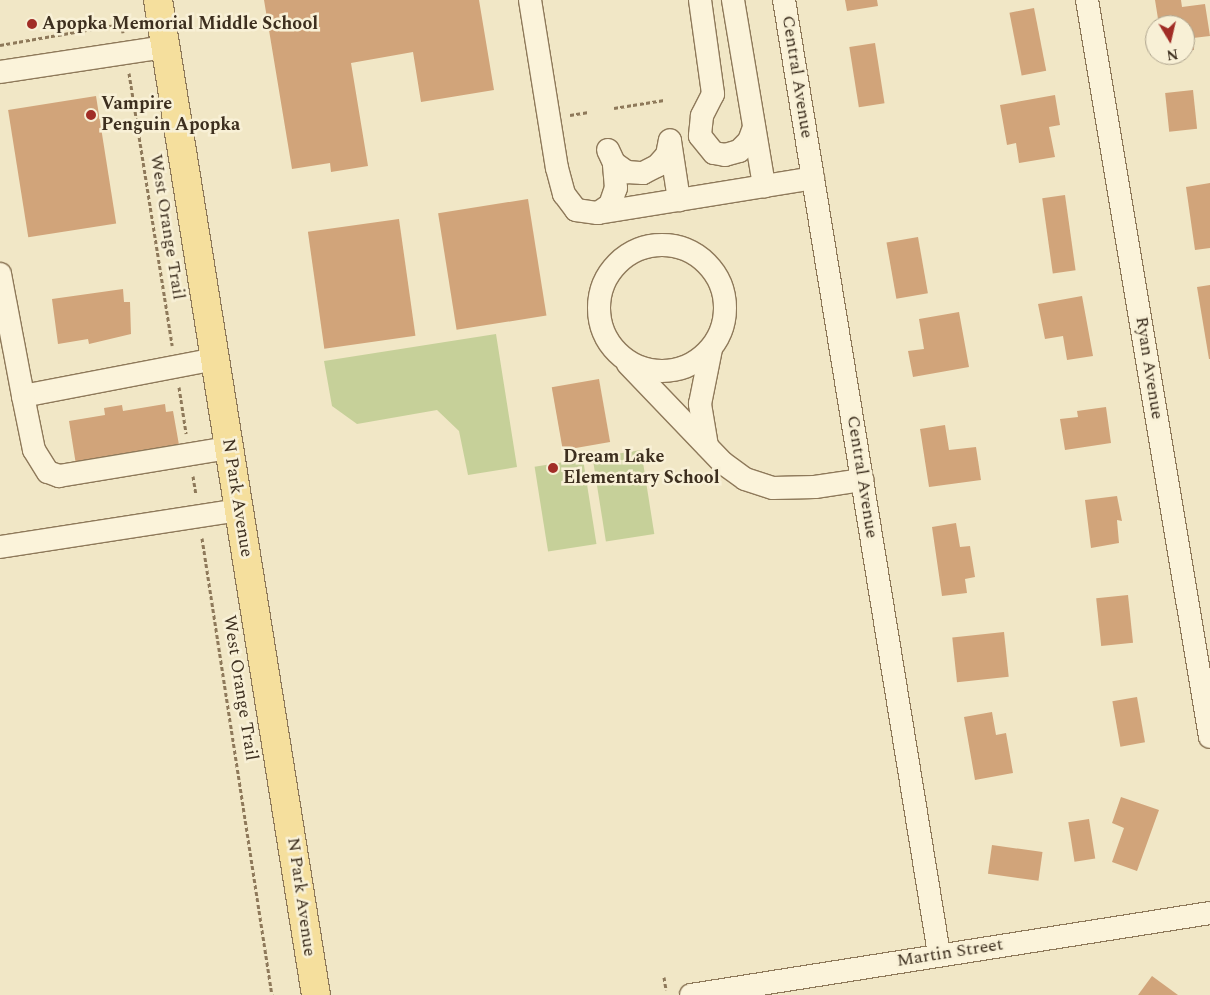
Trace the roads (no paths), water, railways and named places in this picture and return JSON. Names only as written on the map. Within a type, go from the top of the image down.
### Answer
[{"type":"main road","name":"N Park Avenue","points":[[158,0],[316,995]]},
{"type":"street","points":[[530,0],[564,194],[576,210],[598,213],[813,178]]},
{"type":"street","points":[[700,0],[713,94],[702,116],[700,136],[714,153],[725,155],[740,151],[749,141],[754,127]]},
{"type":"street","points":[[733,0],[764,186]]},
{"type":"street","name":"Central Avenue","points":[[784,0],[939,954]]},
{"type":"street","name":"Ryan Avenue","points":[[1087,0],[1210,737]]},
{"type":"street","points":[[0,72],[166,47]]},
{"type":"street","points":[[598,213],[610,205],[616,188],[611,157],[627,172],[643,173],[657,166],[667,155],[670,140],[679,200]]},
{"type":"street","points":[[616,352],[634,365],[655,371],[677,370],[696,362],[711,349],[722,332],[726,312],[724,292],[716,273],[703,258],[685,248],[666,244],[645,246],[625,255],[610,271],[600,291],[598,313],[604,334],[616,352],[707,446],[745,478],[773,488],[816,487],[862,480]]},
{"type":"street","points":[[0,274],[34,450],[48,472],[59,476],[190,456],[229,448]]},
{"type":"street","points":[[707,446],[700,404],[711,349]]},
{"type":"street","points":[[23,396],[215,359]]},
{"type":"street","points":[[0,547],[238,510]]},
{"type":"street","name":"Martin Street","points":[[691,995],[939,954],[1210,913]]},
{"type":"place","name":"Apopka Memorial Middle School","points":[[32,24]]},
{"type":"place","name":"Vampire Penguin Apopka","points":[[91,115]]},
{"type":"place","name":"Dream Lake Elementary School","points":[[553,468]]}]
